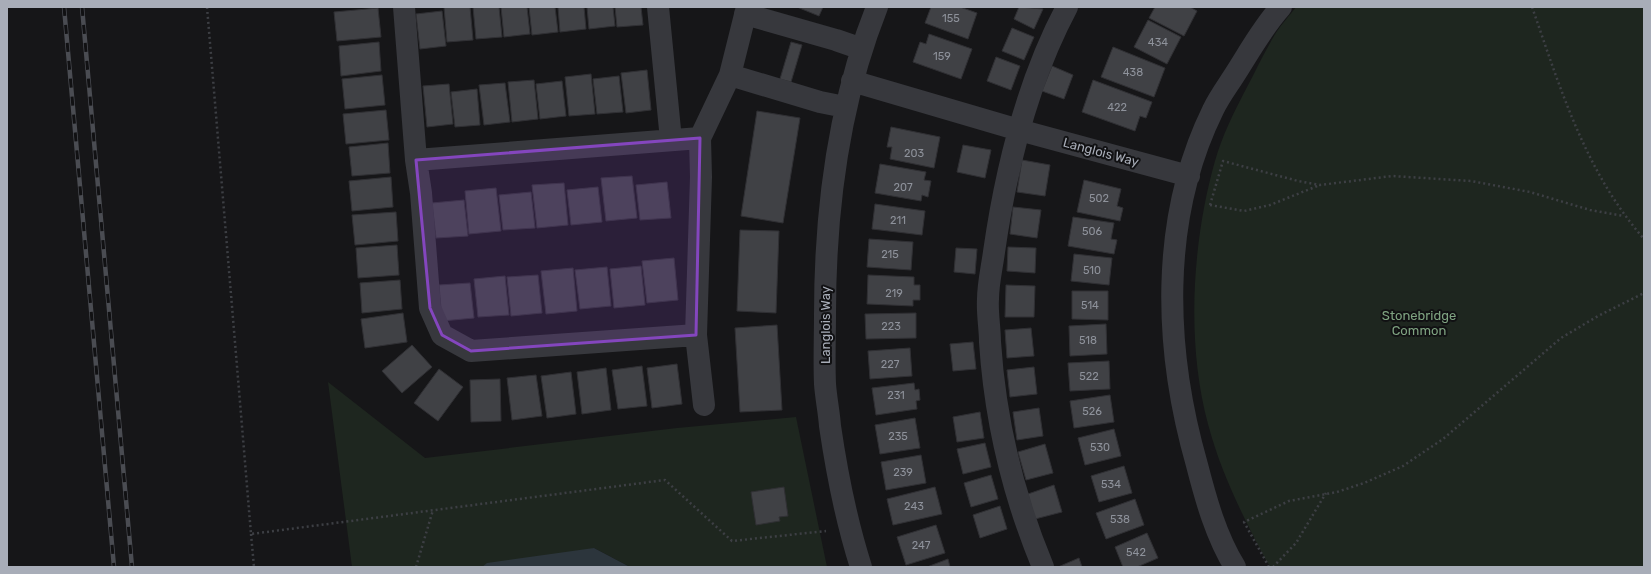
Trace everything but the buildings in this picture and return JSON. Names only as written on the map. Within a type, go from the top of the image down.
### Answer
[{"type":"street","points":[[404,7],[416,160],[421,193],[430,308],[442,335],[471,351],[696,335]]},
{"type":"street","points":[[658,7],[671,140]]},
{"type":"street","name":"Langlois Way","points":[[861,567],[849,529],[837,477],[825,384],[825,260],[836,153],[845,107],[862,49],[877,7]]},
{"type":"street","points":[[1043,567],[1011,477],[993,384],[988,300],[1000,209],[1019,130],[1034,83],[1056,28],[1067,7]]},
{"type":"street","points":[[1230,565],[1207,503],[1189,439],[1178,376],[1172,319],[1173,263],[1182,198],[1188,176],[1213,110],[1265,25],[1281,7]]},
{"type":"street","points":[[704,405],[696,335],[701,177],[700,138],[730,75],[746,10],[862,49]]},
{"type":"street","points":[[730,75],[820,102],[845,107]]},
{"type":"street","name":"Langlois Way","points":[[852,81],[1019,130],[1188,176]]},
{"type":"street","points":[[416,160],[700,138]]},
{"type":"path","points":[[207,7],[254,567]]},
{"type":"path","points":[[1532,7],[1552,67],[1585,149],[1624,216],[1644,239]]},
{"type":"path","points":[[1210,205],[1223,161],[1298,181],[1320,185]]},
{"type":"path","points":[[1182,198],[1244,211],[1270,205],[1320,185],[1392,176],[1471,181],[1530,192],[1590,210],[1624,216]]},
{"type":"path","points":[[1269,567],[1244,522],[1289,501],[1337,492],[1403,466],[1443,439],[1561,338],[1598,316],[1644,293]]},
{"type":"path","points":[[251,534],[665,480],[732,541],[828,531]]},
{"type":"path","points":[[1273,567],[1296,543],[1326,493]]},
{"type":"path","points":[[416,567],[432,510]]},
{"type":"highlighted area","points":[[700,138],[696,335],[471,351],[442,335],[430,308],[416,160]]},
{"type":"green space","name":"Stonebridge Common","points":[[1296,7],[1644,7],[1644,567],[1271,567],[1267,562],[1233,494],[1219,460],[1208,424],[1201,393],[1197,360],[1194,327],[1195,292],[1201,225],[1207,192],[1221,142],[1237,106],[1270,42]]},
{"type":"green space","points":[[328,382],[425,458],[677,428],[796,417],[827,567],[630,567],[594,548],[550,567],[352,567]]},
{"type":"shaded area","points":[[594,548],[630,567],[482,567],[487,563]]},
{"type":"railway","points":[[64,7],[114,567]]},
{"type":"railway","points":[[82,7],[132,567]]}]
